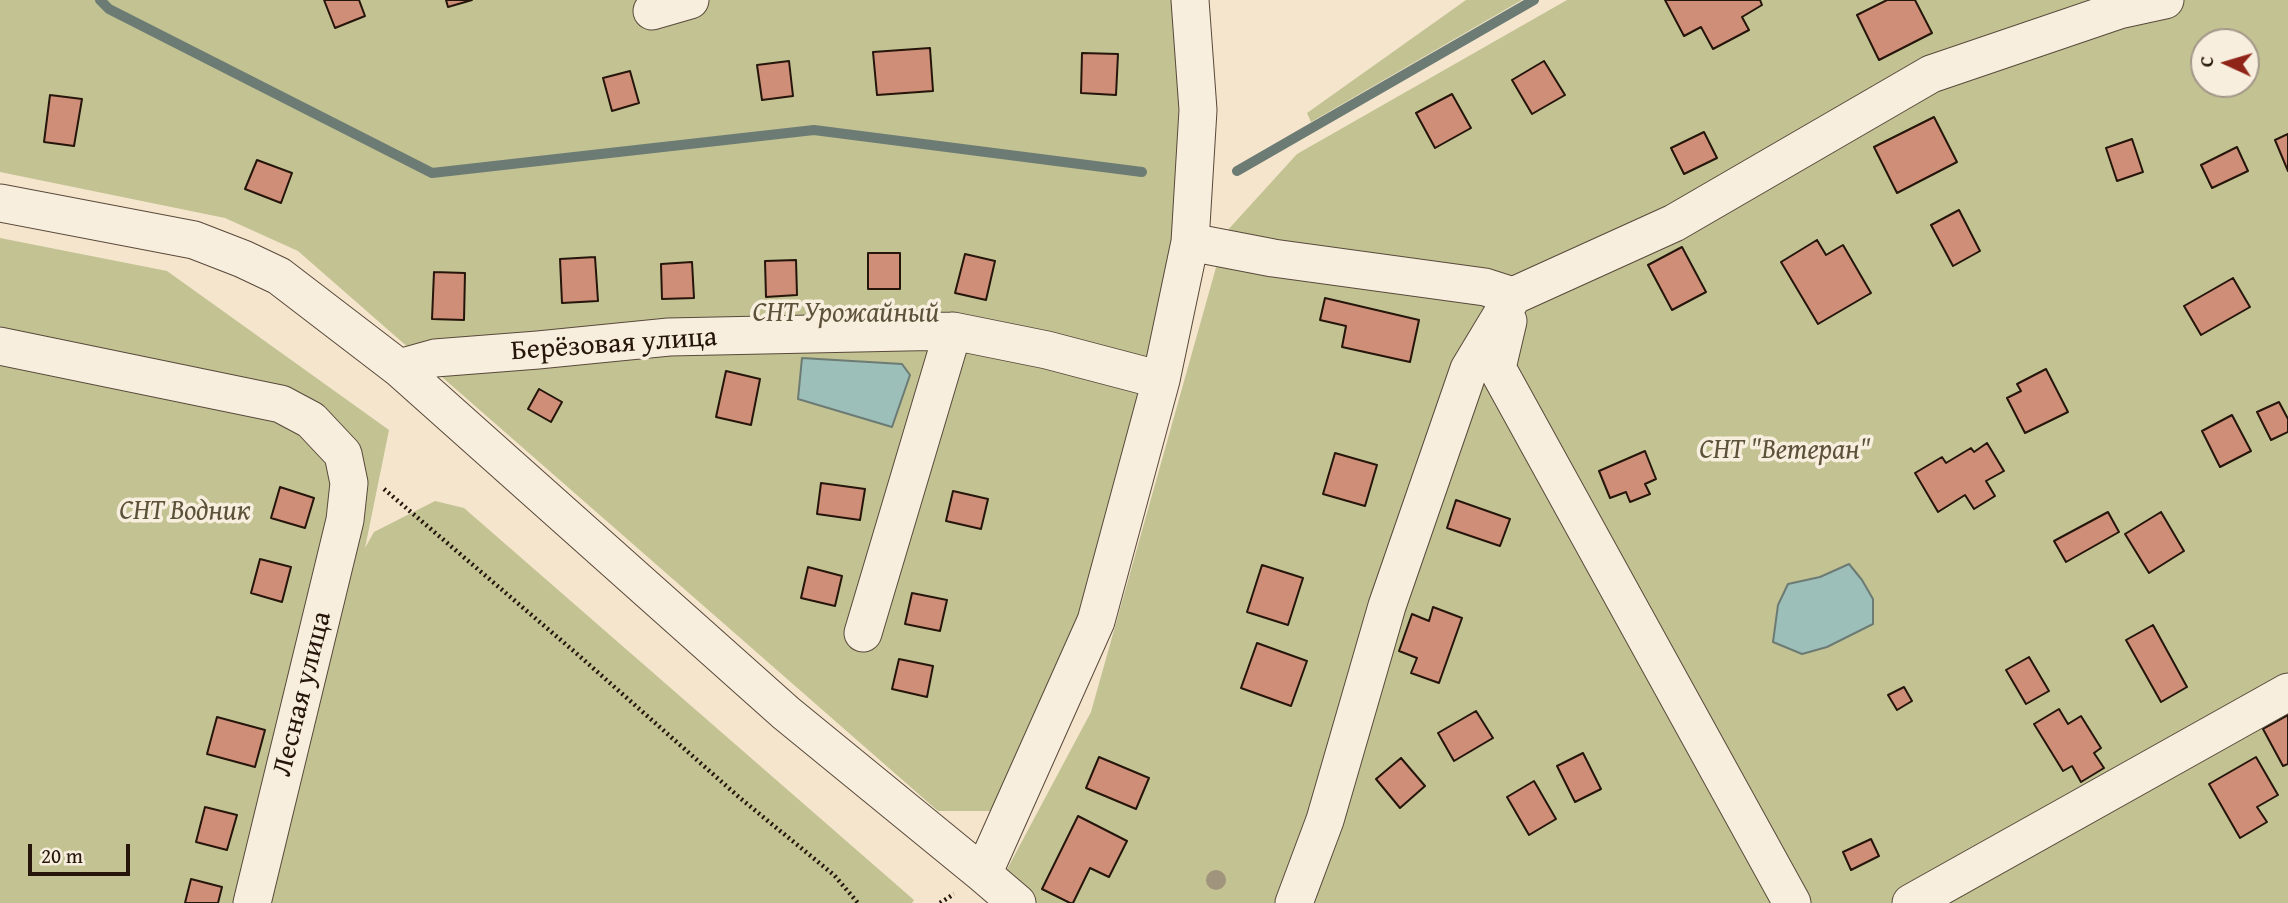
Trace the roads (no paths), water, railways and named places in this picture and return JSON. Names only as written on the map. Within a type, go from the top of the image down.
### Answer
[{"type":"street","points":[[652,11],[690,0]]},
{"type":"street","points":[[984,874],[1096,621],[1161,380],[1190,242],[1198,110],[1190,0]]},
{"type":"street","points":[[1294,903],[1325,820],[1387,607],[1469,369],[1513,296],[1674,223],[1931,74],[2106,15],[2165,0]]},
{"type":"street","points":[[0,203],[194,240],[243,258],[279,276],[399,368],[786,713],[1017,903]]},
{"type":"street","points":[[1190,242],[1273,258],[1485,287],[1513,296]]},
{"type":"street","points":[[1513,296],[1497,368],[1792,903]]},
{"type":"street","points":[[863,633],[953,331]]},
{"type":"street","name":"Берёзовая улица","points":[[399,368],[435,358],[538,351],[669,337],[953,331],[1047,350],[1161,380]]},
{"type":"street","name":"Лесная улица","points":[[0,346],[281,404],[311,420],[343,454],[349,483],[345,520],[252,903]]},
{"type":"street","points":[[1911,903],[2288,692]]},
{"type":"water","points":[[802,358],[902,364],[910,375],[892,427],[798,399]]},
{"type":"water","points":[[1849,564],[1873,599],[1873,624],[1827,647],[1802,654],[1773,642],[1778,605],[1788,584],[1820,577]]},
{"type":"waterway","points":[[100,0],[109,9],[432,173],[814,130],[1142,172]]},
{"type":"waterway","points":[[1237,171],[1534,0]]},
{"type":"park label","name":"СНТ Урожайный","points":[[846,314]]},
{"type":"park label","name":"СНТ \"Ветеран\"","points":[[1785,451]]},
{"type":"park label","name":"СНТ Водник","points":[[185,512]]}]
